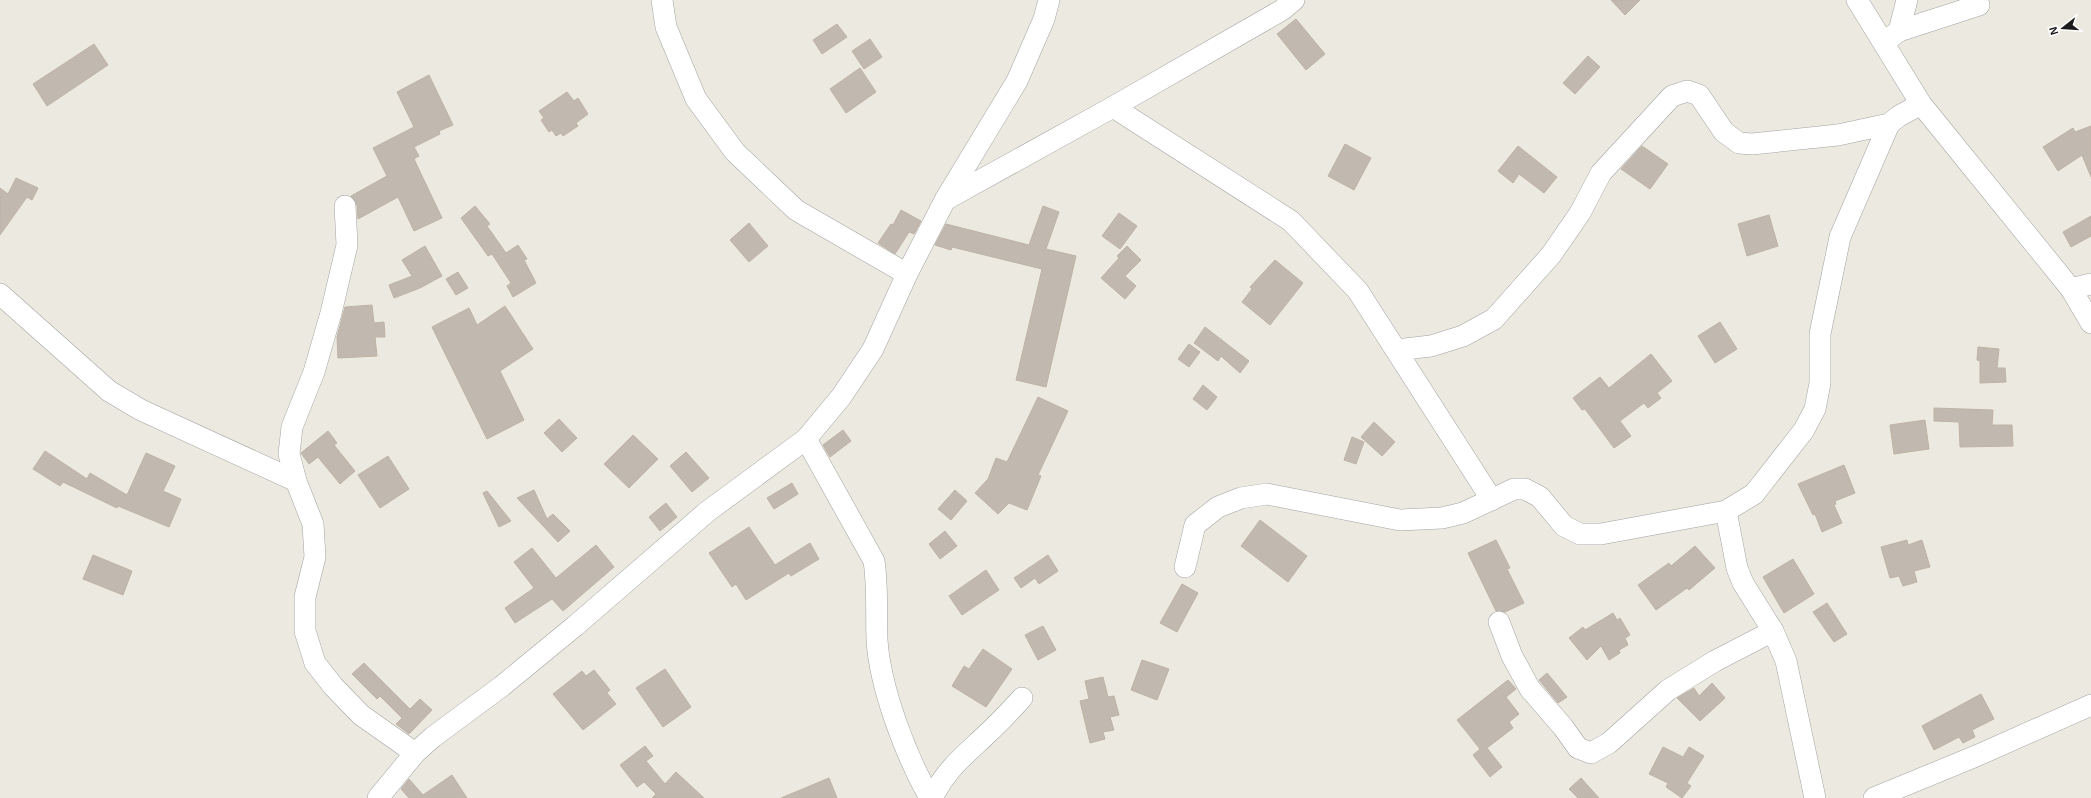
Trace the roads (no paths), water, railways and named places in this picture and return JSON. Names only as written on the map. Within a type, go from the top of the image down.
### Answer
[{"type":"street","points":[[662,0],[666,27],[696,99],[735,152],[796,210],[907,274]]},
{"type":"street","points":[[378,798],[415,753],[433,737],[502,686],[575,626],[708,511],[806,439],[841,397],[873,349],[907,274],[945,200],[1017,81],[1044,19],[1049,0]]},
{"type":"street","points":[[945,200],[1113,107],[1282,10],[1294,0]]},
{"type":"street","points":[[1857,0],[1892,37],[1921,104],[2071,290],[2091,323]]},
{"type":"street","points":[[1892,37],[1907,0]]},
{"type":"street","points":[[1892,37],[1979,5]]},
{"type":"street","points":[[1396,350],[1431,346],[1462,336],[1494,319],[1551,255],[1580,213],[1601,173],[1672,96],[1687,91],[1699,95],[1724,132],[1739,143],[1752,144],[1838,135],[1889,124],[1899,116],[1921,104]]},
{"type":"street","points":[[1113,107],[1291,221],[1358,292],[1492,500]]},
{"type":"street","points":[[1185,567],[1195,525],[1218,507],[1242,498],[1267,494],[1400,520],[1442,518],[1463,513],[1514,489],[1525,489],[1540,497],[1564,526],[1580,534],[1601,534],[1726,511],[1754,494],[1804,430],[1815,408],[1820,383],[1820,334],[1840,237],[1889,124]]},
{"type":"street","points":[[345,206],[347,245],[331,313],[314,372],[292,426],[289,454],[296,481],[314,524],[315,557],[305,597],[305,631],[315,663],[333,686],[361,715],[415,753]]},
{"type":"street","points":[[2071,290],[2091,284]]},
{"type":"street","points":[[0,294],[109,391],[141,410],[296,481]]},
{"type":"street","points":[[806,439],[874,561],[877,583],[877,641],[884,683],[919,778],[931,798]]},
{"type":"street","points":[[1726,511],[1737,568],[1743,582],[1773,631],[1786,662],[1815,798]]},
{"type":"street","points":[[1499,622],[1512,656],[1530,689],[1563,727],[1578,748],[1590,753],[1609,743],[1668,690],[1715,661],[1773,631]]},
{"type":"street","points":[[931,798],[940,781],[960,758],[987,734],[1022,698]]},
{"type":"street","points":[[1874,798],[1976,756],[2091,705]]}]
